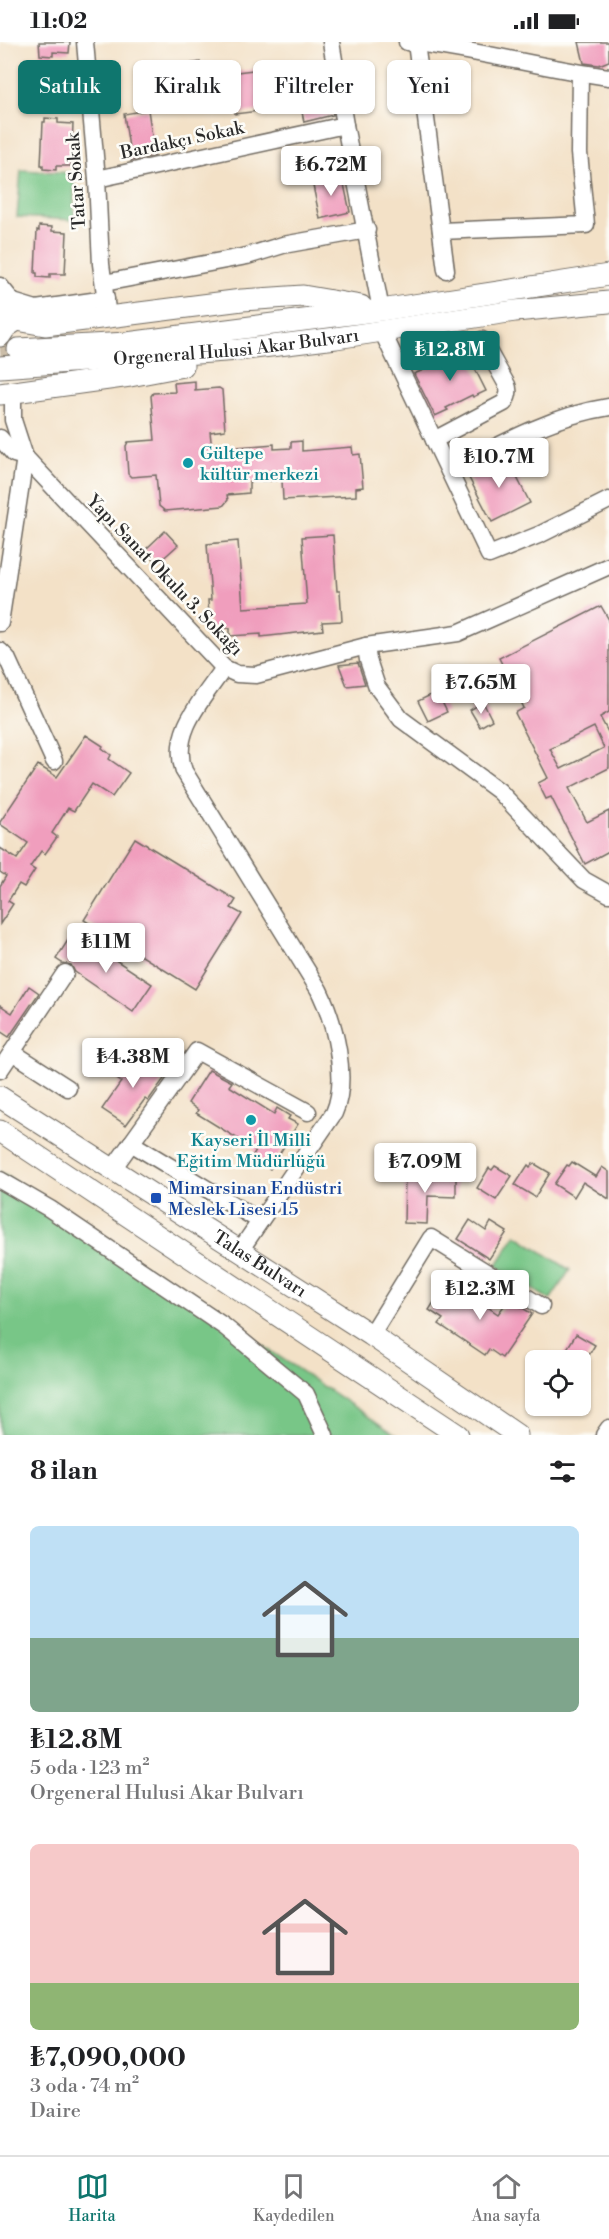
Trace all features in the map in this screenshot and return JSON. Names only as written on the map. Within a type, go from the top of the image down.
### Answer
[{"type":"main road","name":"Orgeneral Hulusi Akar Bulvarı","points":[[6,361],[381,310],[609,275]]},
{"type":"main road","points":[[0,336],[6,327],[8,314],[35,325],[45,325],[106,300],[242,300],[303,296],[381,310]]},
{"type":"main road","name":"Orgeneral Hulusi Akar Bulvarı","points":[[6,361],[239,350],[515,310],[609,302]]},
{"type":"main road","points":[[6,393],[176,368],[239,350]]},
{"type":"main road","name":"Talas Bulvarı","points":[[0,1097],[371,1335],[517,1435]]},
{"type":"main road","name":"Talas Bulvarı","points":[[0,1131],[458,1435]]},
{"type":"main road","points":[[0,1142],[17,1157],[435,1435]]},
{"type":"street","name":"Tatar Sokak","points":[[85,42],[106,300]]},
{"type":"street","points":[[331,42],[381,310]]},
{"type":"street","points":[[446,270],[420,43],[487,48],[580,73],[609,77]]},
{"type":"street","points":[[441,231],[586,225],[579,153],[580,73]]},
{"type":"street","name":"Bardakçı Sokak","points":[[97,179],[345,125]]},
{"type":"street","points":[[0,286],[13,302],[36,309],[106,300],[367,230]]},
{"type":"street","points":[[382,331],[489,555],[541,534],[609,500]]},
{"type":"street","points":[[434,440],[504,403],[507,399],[508,388],[482,340]]},
{"type":"street","name":"Yapı Sanat Okulu 3. Sokağı","points":[[6,393],[25,457],[224,668],[237,674],[256,675],[366,646],[458,633],[609,566]]},
{"type":"street","points":[[449,471],[532,429],[569,416],[609,407]]},
{"type":"street","name":"Yapı Sanat Okulu 3. Sokağı","points":[[0,438],[14,454],[25,457]]},
{"type":"street","points":[[0,623],[25,457]]},
{"type":"street","points":[[366,646],[377,687],[388,705],[401,719],[499,791],[584,880],[609,894]]},
{"type":"street","points":[[0,651],[7,658],[54,761]]},
{"type":"street","points":[[224,668],[185,728],[180,748],[181,763],[319,990],[333,1028],[340,1081],[340,1097],[334,1113],[239,1252]]},
{"type":"street","points":[[0,1070],[65,973]]},
{"type":"street","points":[[112,1170],[198,1051],[308,1112]]},
{"type":"street","points":[[12,1052],[68,1088]]},
{"type":"street","points":[[131,1143],[260,1221]]},
{"type":"street","points":[[0,1180],[50,1209],[225,1327],[306,1394],[325,1435]]},
{"type":"street","points":[[371,1335],[431,1238],[541,1306]]},
{"type":"street","points":[[604,1435],[609,1428]]},
{"type":"green space","points":[[21,170],[74,173],[74,220],[17,217]]},
{"type":"green space","points":[[0,1172],[68,1215],[396,1435],[0,1435]]},
{"type":"green space","points":[[516,1235],[570,1270],[550,1300],[496,1266]]},
{"type":"building","points":[[39,42],[70,42],[69,53],[53,52],[53,56],[40,55]]},
{"type":"building","points":[[579,42],[609,42],[609,61],[599,65],[584,63]]},
{"type":"building","points":[[253,70],[253,112],[241,113],[241,72]]},
{"type":"building","points":[[124,114],[149,114],[155,156],[131,161]]},
{"type":"building","points":[[302,114],[333,114],[333,115],[304,122]]},
{"type":"building","points":[[45,118],[58,119],[58,123],[73,124],[71,166],[56,166],[56,170],[43,169],[41,165]]},
{"type":"building","points":[[342,175],[350,212],[320,219],[312,181]]},
{"type":"building","points":[[39,226],[52,227],[52,231],[67,232],[65,274],[50,274],[50,278],[37,277],[35,273]]},
{"type":"building","points":[[465,349],[486,391],[473,397],[472,395],[435,416],[414,374],[452,358],[451,356]]},
{"type":"building","points":[[195,381],[195,390],[219,388],[222,390],[225,430],[210,432],[212,449],[274,444],[274,449],[291,448],[291,442],[302,441],[302,451],[352,447],[353,455],[360,454],[363,487],[356,488],[356,496],[283,500],[282,480],[249,482],[249,493],[227,495],[228,500],[223,506],[165,511],[159,506],[156,475],[131,477],[128,474],[126,446],[128,442],[155,440],[151,396],[153,393],[175,392],[174,383]]},
{"type":"building","points":[[506,456],[530,503],[492,522],[468,476]]},
{"type":"building","points":[[165,531],[178,545],[158,563],[145,550]]},
{"type":"building","points":[[333,535],[337,591],[340,591],[342,621],[322,622],[323,630],[261,637],[261,634],[230,636],[230,628],[210,630],[208,600],[211,600],[207,544],[238,541],[243,608],[307,604],[302,537]]},
{"type":"building","points":[[601,606],[609,620],[609,712],[600,717],[609,734],[609,768],[569,788],[587,822],[609,811],[609,851],[585,864],[551,797],[546,799],[538,783],[548,778],[515,713],[524,708],[499,658]],"holes":[[[594,727],[604,748],[561,769],[550,749]]]},
{"type":"building","points":[[358,663],[365,684],[347,686],[339,665]]},
{"type":"building","points":[[437,692],[447,712],[428,721],[418,701]]},
{"type":"building","points":[[483,702],[492,720],[480,727],[470,710]]},
{"type":"building","points":[[86,735],[103,746],[102,748],[111,755],[109,759],[129,773],[112,797],[92,784],[74,811],[68,808],[52,833],[57,837],[45,854],[41,851],[30,867],[35,870],[24,887],[19,884],[8,901],[13,904],[0,924],[0,886],[6,876],[0,872],[0,848],[17,859],[28,843],[0,822],[38,765],[57,777]]},
{"type":"building","points":[[135,838],[236,900],[231,908],[242,914],[195,989],[84,920]]},
{"type":"building","points":[[70,937],[104,960],[108,955],[152,984],[133,1012],[75,972],[71,965],[56,959]]},
{"type":"building","points":[[29,986],[39,993],[9,1037],[0,1031],[0,1005],[12,1013]]},
{"type":"building","points":[[134,1054],[166,1076],[148,1101],[145,1099],[126,1125],[102,1109],[121,1082],[117,1079]]},
{"type":"building","name":"Kayseri İl Milli Eğitim Müdürlüğü","points":[[209,1070],[232,1082],[229,1086],[274,1114],[277,1108],[290,1116],[288,1119],[298,1124],[270,1169],[259,1162],[258,1165],[250,1160],[256,1150],[196,1113],[198,1110],[188,1103]]},
{"type":"building","points":[[572,1162],[596,1177],[602,1167],[609,1172],[609,1199],[583,1182],[574,1197],[554,1184],[567,1165],[569,1166]]},
{"type":"building","points":[[533,1163],[550,1173],[535,1197],[515,1185],[528,1165],[530,1167]]},
{"type":"building","points":[[495,1166],[512,1176],[496,1200],[477,1188],[489,1168],[492,1170]]},
{"type":"building","points":[[405,1174],[456,1174],[456,1197],[428,1196],[427,1224],[404,1223]]},
{"type":"building","points":[[470,1220],[486,1231],[491,1222],[507,1232],[489,1259],[458,1239]]},
{"type":"building","points":[[454,1284],[498,1314],[509,1299],[532,1314],[502,1358],[489,1349],[485,1355],[439,1324],[443,1319],[429,1310],[443,1288],[449,1291]]},
{"type":"building","points":[[576,1334],[595,1345],[591,1352],[566,1350]]},
{"type":"tunnel","points":[[0,351],[18,349]]},
{"type":"place","name":"Gültepe kültür merkezi","points":[[188,463]]},
{"type":"place","name":"Kayseri İl Milli Eğitim Müdürlüğü","points":[[251,1120]]},
{"type":"place","name":"Mimarsinan Endüstri Meslek Lisesi 15","points":[[156,1198]]}]
